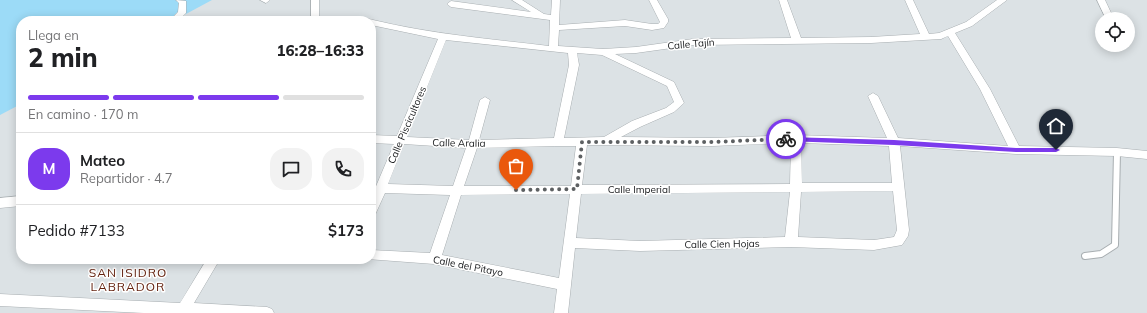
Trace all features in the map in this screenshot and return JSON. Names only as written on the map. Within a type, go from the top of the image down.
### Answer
[{"type":"street","points":[[179,16],[182,13],[183,3],[180,0]]},
{"type":"street","points":[[315,0],[315,16]]},
{"type":"street","points":[[516,0],[543,16]]},
{"type":"street","points":[[553,49],[556,0]]},
{"type":"street","points":[[554,28],[625,23],[652,27],[661,26],[664,22],[663,18],[656,8],[653,0]]},
{"type":"street","points":[[783,0],[797,41]]},
{"type":"street","points":[[909,0],[926,37]]},
{"type":"street","name":"Calle Tajín","points":[[376,23],[443,37],[572,51],[603,52],[636,50],[693,42],[871,40],[926,37],[950,33],[970,24],[1003,0]]},
{"type":"street","points":[[1101,0],[1107,12]]},
{"type":"street","points":[[451,4],[555,18]]},
{"type":"street","points":[[950,33],[985,89],[1016,150]]},
{"type":"street","name":"Calle Piscicultores","points":[[376,199],[443,37]]},
{"type":"street","points":[[558,143],[574,65],[572,51]]},
{"type":"street","points":[[603,52],[671,84],[679,103],[670,110],[636,124],[605,141]]},
{"type":"street","name":"Calle Cien Hojas","points":[[569,243],[640,246],[791,242],[874,245],[898,242],[902,236],[903,230],[894,142],[873,96]]},
{"type":"street","points":[[434,259],[456,190],[473,144],[485,100]]},
{"type":"street","name":"Calle Aralia","points":[[376,138],[473,144],[605,141],[712,142],[796,139],[894,142],[1016,150],[1117,152],[1147,155]]},
{"type":"street","points":[[791,242],[796,188],[796,139]]},
{"type":"street","points":[[561,313],[582,142]]},
{"type":"street","name":"Calle Imperial","points":[[380,188],[456,190],[898,187]]},
{"type":"street","points":[[0,203],[16,201]]},
{"type":"street","name":"Calle del Pitayo","points":[[376,255],[434,259],[564,285]]},
{"type":"street","points":[[182,310],[211,264]]},
{"type":"street","points":[[0,300],[267,313]]},
{"type":"lane","points":[[1085,256],[1101,255],[1109,251],[1115,245],[1117,152]]},
{"type":"shaded area","points":[[0,0],[212,0],[182,16],[16,16],[16,107],[0,115]]},
{"type":"way so far","points":[[516,190],[577,189],[582,142],[712,142],[786,139]]},
{"type":"district","name":"SAN ISIDRO LABRADOR","points":[[128,279]]},
{"type":"route","points":[[786,139],[894,142],[1016,150],[1056,150]]}]
